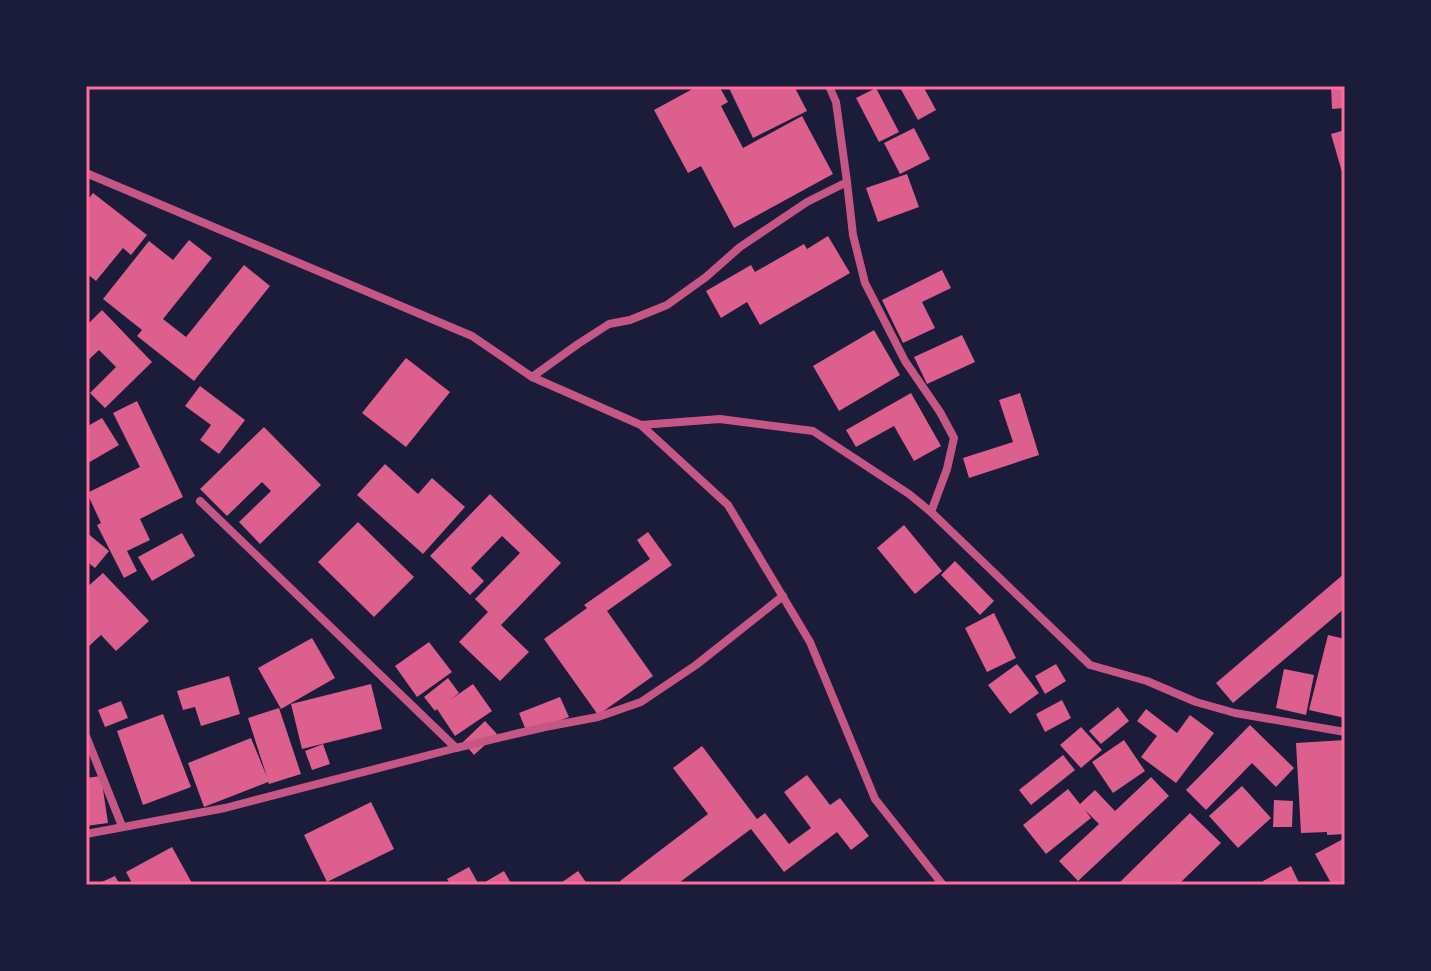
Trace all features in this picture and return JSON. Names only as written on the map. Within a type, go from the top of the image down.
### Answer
[{"type":"street","points":[[829,86],[836,102],[853,235],[865,283],[905,361],[954,438],[947,469],[931,512]]},
{"type":"street","points":[[86,173],[472,336],[532,377],[641,425],[728,505],[810,642],[875,799],[943,885]]},
{"type":"street","points":[[532,377],[609,324],[630,320],[667,305],[740,247],[807,202],[847,182]]},
{"type":"street","points":[[641,425],[720,419],[813,431],[931,512],[1090,665],[1147,681],[1196,702],[1235,713],[1345,732]]},
{"type":"street","points":[[200,501],[456,748]]},
{"type":"street","points":[[86,834],[225,808],[456,748],[598,717],[641,702],[696,665],[783,596]]},
{"type":"street","points":[[86,736],[122,826]]},
{"type":"building","points":[[698,86],[719,86],[728,102],[721,106],[743,148],[802,116],[833,174],[734,228],[701,166],[688,173],[654,110]]},
{"type":"building","points":[[728,86],[794,86],[807,111],[753,138]]},
{"type":"building","points":[[899,86],[923,86],[936,110],[918,120]]},
{"type":"building","points":[[1331,86],[1345,86],[1345,108],[1332,109]]},
{"type":"building","points":[[876,88],[899,132],[879,142],[856,98]]},
{"type":"building","points":[[914,128],[930,159],[900,174],[884,143]]},
{"type":"building","points":[[1345,130],[1345,178],[1344,179],[1331,134]]},
{"type":"building","points":[[907,174],[919,207],[878,222],[866,188]]},
{"type":"building","points":[[93,193],[147,235],[131,255],[123,248],[96,281],[86,273],[86,202]]},
{"type":"building","points":[[828,236],[850,273],[760,325],[747,302],[721,318],[706,291],[751,265],[755,272],[804,244],[807,249]]},
{"type":"building","points":[[189,240],[212,258],[163,319],[186,337],[244,265],[270,286],[194,381],[137,336],[142,330],[103,299],[149,241],[173,260]]},
{"type":"building","points":[[942,270],[951,288],[922,302],[935,328],[903,343],[882,300]]},
{"type":"building","points":[[102,310],[152,362],[105,408],[90,393],[116,367],[99,350],[86,362],[86,326]]},
{"type":"building","points":[[874,330],[900,375],[839,411],[813,366]]},
{"type":"building","points":[[962,335],[975,362],[927,384],[914,357]]},
{"type":"building","points":[[406,358],[450,392],[406,447],[362,413]]},
{"type":"building","points":[[200,386],[245,420],[219,454],[200,440],[211,425],[185,406]]},
{"type":"building","points":[[911,393],[941,446],[914,461],[894,426],[856,447],[846,430]]},
{"type":"building","points":[[1020,393],[1039,455],[969,478],[963,458],[1013,442],[999,400]]},
{"type":"building","points":[[137,401],[183,497],[140,519],[150,540],[127,551],[137,571],[124,578],[97,525],[101,523],[87,493],[140,467],[113,413]]},
{"type":"building","points":[[102,418],[119,445],[88,463],[86,427]]},
{"type":"building","points":[[264,427],[321,485],[260,544],[239,522],[271,491],[262,482],[227,516],[200,489]]},
{"type":"building","points":[[385,464],[418,494],[432,478],[465,507],[423,554],[357,495]]},
{"type":"building","points":[[490,494],[561,563],[501,625],[529,652],[500,681],[459,642],[488,612],[475,599],[520,553],[502,536],[471,568],[484,581],[470,595],[430,556]]},
{"type":"building","points":[[358,522],[414,577],[374,617],[318,562]]},
{"type":"building","points":[[904,525],[942,571],[915,594],[877,548]]},
{"type":"building","points":[[86,532],[109,551],[95,568],[86,561]]},
{"type":"building","points":[[648,532],[672,565],[607,611],[653,676],[598,715],[544,639],[587,608],[584,605],[650,559],[637,540]]},
{"type":"building","points":[[182,533],[195,556],[152,581],[138,557]]},
{"type":"building","points":[[955,561],[994,601],[980,615],[941,575]]},
{"type":"building","points":[[103,573],[149,621],[116,651],[101,635],[88,647],[86,645],[86,588]]},
{"type":"building","points":[[1345,573],[1345,608],[1233,703],[1216,683]]},
{"type":"building","points":[[994,613],[1016,658],[987,672],[965,628]]},
{"type":"building","points":[[1328,635],[1345,639],[1345,718],[1309,710]]},
{"type":"building","points":[[312,638],[335,678],[281,709],[258,668]]},
{"type":"building","points":[[429,642],[452,672],[417,697],[395,666]]},
{"type":"building","points":[[1017,664],[1039,693],[1010,714],[988,685]]},
{"type":"building","points":[[1056,664],[1066,681],[1045,694],[1035,676]]},
{"type":"building","points":[[1284,669],[1314,675],[1306,715],[1276,708]]},
{"type":"building","points":[[229,676],[240,714],[201,726],[195,707],[183,710],[177,691]]},
{"type":"building","points":[[448,678],[459,693],[450,700],[473,684],[492,711],[455,736],[437,709],[435,711],[424,697]]},
{"type":"building","points":[[371,684],[382,729],[302,749],[291,704]]},
{"type":"building","points":[[560,697],[569,717],[527,733],[519,713]]},
{"type":"building","points":[[1062,700],[1071,718],[1045,732],[1036,714]]},
{"type":"building","points":[[121,701],[128,718],[105,727],[98,710]]},
{"type":"building","points":[[1118,707],[1129,721],[1101,744],[1089,731]]},
{"type":"building","points":[[279,708],[301,774],[268,782],[204,807],[188,763],[251,738],[267,777],[248,718]]},
{"type":"building","points":[[1146,709],[1177,733],[1190,715],[1214,733],[1176,783],[1141,757],[1157,736],[1137,721]]},
{"type":"building","points":[[163,714],[191,787],[143,805],[117,731]]},
{"type":"building","points":[[485,721],[497,734],[474,755],[463,742]]},
{"type":"building","points":[[1250,725],[1294,768],[1276,787],[1252,763],[1206,810],[1186,790]]},
{"type":"building","points":[[1081,727],[1102,750],[1081,768],[1060,745]]},
{"type":"building","points":[[1124,740],[1145,771],[1113,793],[1092,762]]},
{"type":"building","points":[[1345,740],[1345,834],[1301,833],[1296,743]]},
{"type":"building","points":[[323,744],[330,764],[312,770],[305,751]]},
{"type":"building","points":[[702,746],[757,819],[765,813],[789,844],[811,828],[784,792],[807,775],[830,805],[840,798],[869,836],[851,850],[837,832],[784,872],[751,829],[676,885],[623,885],[620,881],[708,814],[673,768]]},
{"type":"building","points":[[1063,755],[1075,770],[1031,805],[1019,790]]},
{"type":"building","points":[[101,776],[108,823],[86,826],[86,778]]},
{"type":"building","points":[[1151,777],[1169,796],[1078,881],[1059,861],[1099,824],[1085,810],[1091,818],[1046,854],[1023,825],[1068,789],[1080,804],[1095,790],[1115,811]]},
{"type":"building","points":[[1242,786],[1271,818],[1238,848],[1209,816]]},
{"type":"building","points":[[1274,800],[1293,801],[1292,827],[1273,827]]},
{"type":"building","points":[[371,802],[394,849],[327,882],[304,835]]},
{"type":"building","points":[[1190,813],[1221,843],[1178,885],[1117,885]]},
{"type":"building","points":[[1345,838],[1345,885],[1332,885],[1315,854]]},
{"type":"building","points":[[172,847],[193,885],[133,885],[126,872]]},
{"type":"building","points":[[1291,866],[1300,885],[1265,885],[1263,881]]},
{"type":"building","points":[[469,867],[479,885],[451,885],[447,879]]},
{"type":"building","points":[[504,871],[512,885],[480,885]]},
{"type":"building","points":[[578,871],[588,885],[558,885]]},
{"type":"building","points":[[115,876],[120,885],[95,885]]}]
